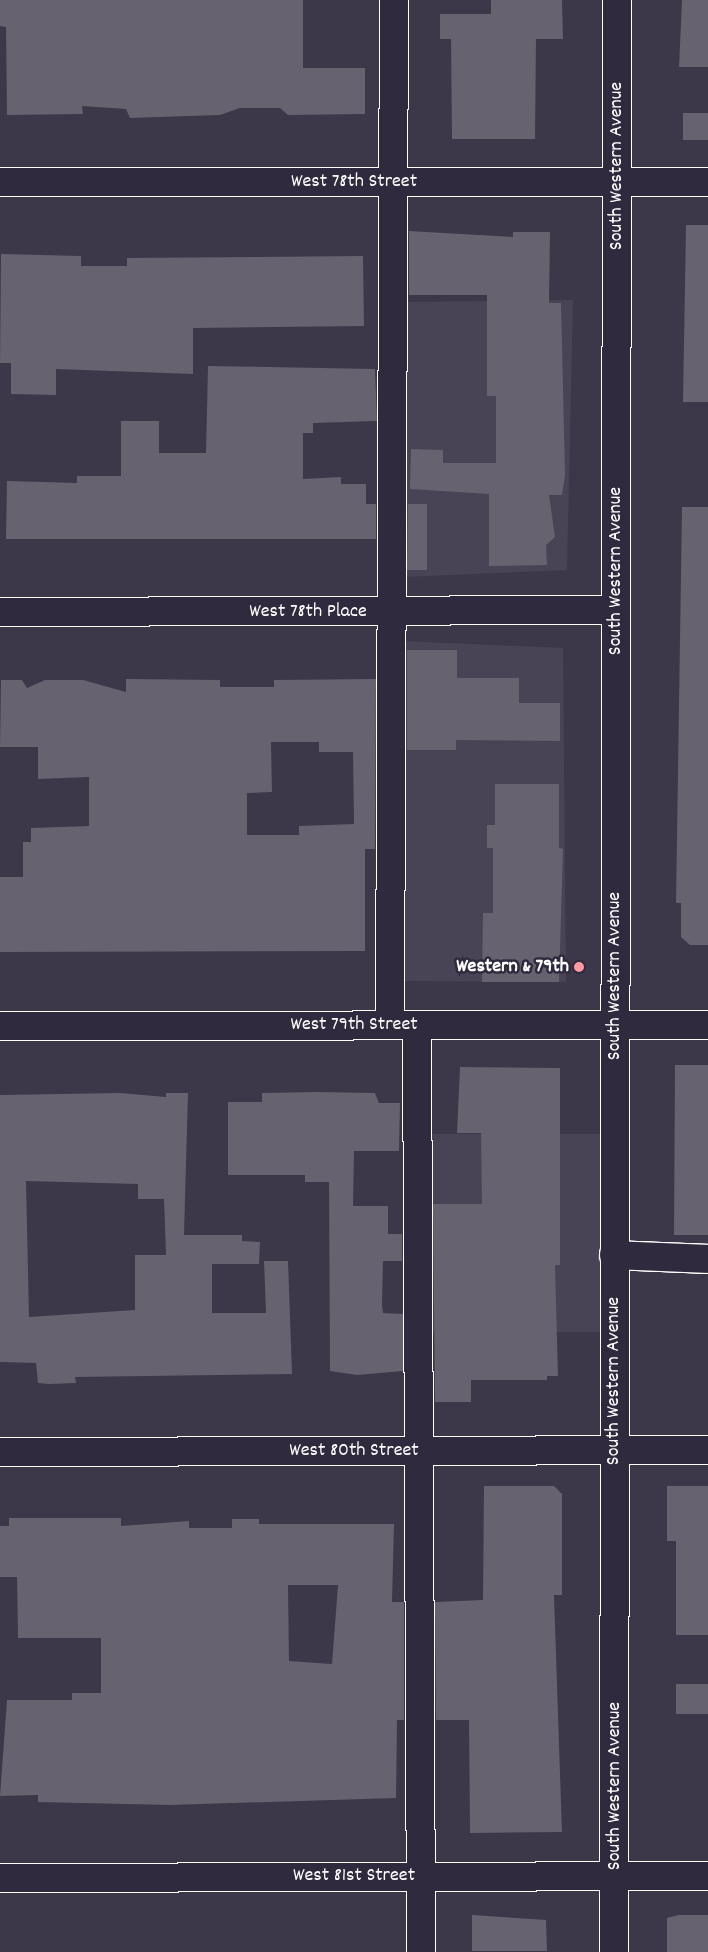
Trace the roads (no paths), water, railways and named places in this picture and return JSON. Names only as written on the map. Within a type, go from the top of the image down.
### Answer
[{"type":"street","points":[[390,1026],[395,612],[394,0]]},
{"type":"street","name":"South Western Avenue","points":[[614,1952],[617,0]]},
{"type":"street","name":"West 78th Street","points":[[0,182],[708,182]]},
{"type":"street","name":"West 78th Place","points":[[0,612],[616,610]]},
{"type":"street","name":"West 79th Street","points":[[0,1026],[708,1026]]},
{"type":"street","points":[[417,1026],[421,1952]]},
{"type":"street","points":[[614,1255],[708,1259]]},
{"type":"street","name":"West 80th Street","points":[[0,1452],[708,1450]]},
{"type":"street","name":"West 81st Street","points":[[0,1878],[708,1876]]},
{"type":"place","name":"Western & 79th","points":[[579,967]]}]
